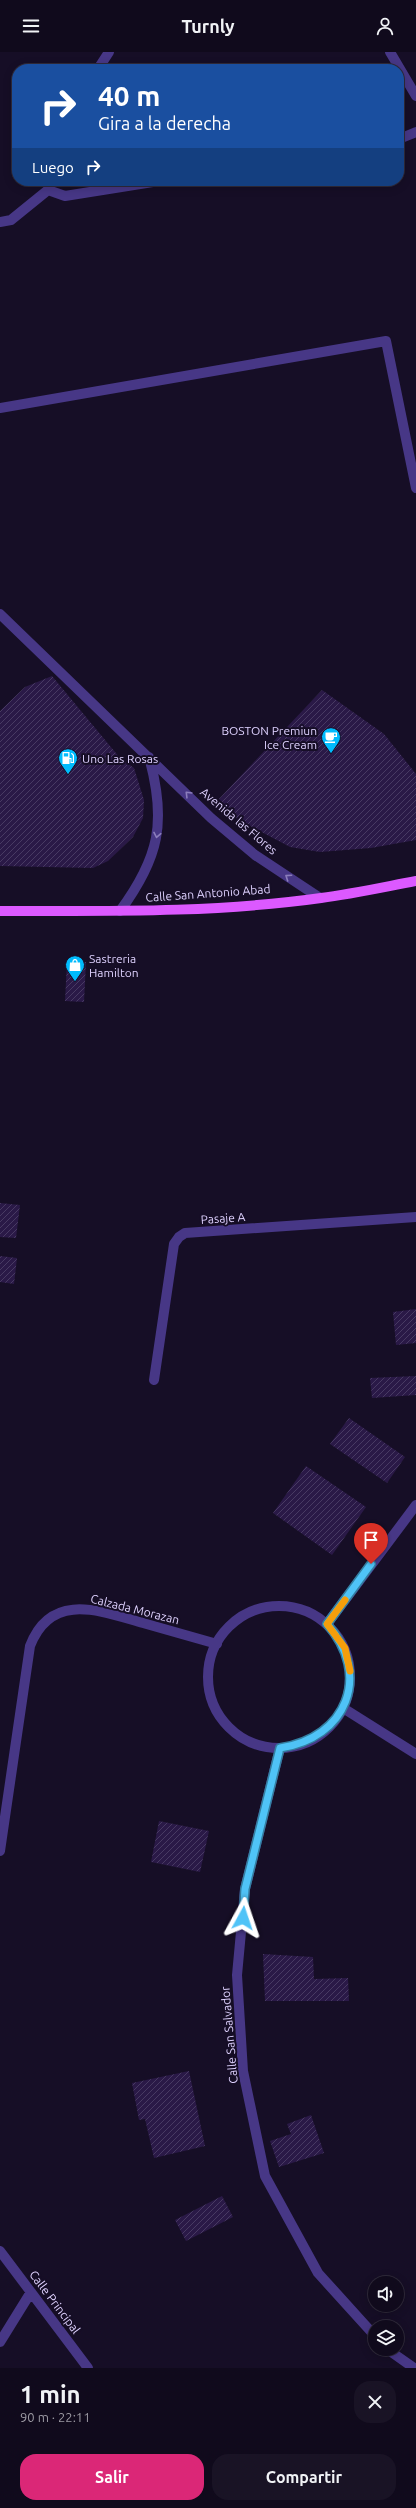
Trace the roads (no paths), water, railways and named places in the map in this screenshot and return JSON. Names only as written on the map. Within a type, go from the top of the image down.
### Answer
[{"type":"main road","name":"Calle San Antonio Abad","points":[[0,911],[120,912],[320,898],[416,882]]},
{"type":"street","points":[[101,64],[109,52]]},
{"type":"street","points":[[390,52],[397,64]]},
{"type":"street","points":[[404,76],[416,96]]},
{"type":"street","points":[[404,137],[416,132]]},
{"type":"street","points":[[0,222],[11,220],[46,186],[65,196],[127,186]]},
{"type":"street","points":[[0,408],[386,341],[416,488]]},
{"type":"street","name":"Avenida las Flores","points":[[0,614],[149,755],[211,818],[255,855],[320,898]]},
{"type":"street","points":[[120,912],[139,885],[153,854],[157,834],[159,821],[158,788],[149,755]]},
{"type":"street","name":"Pasaje A","points":[[154,1380],[174,1244],[179,1237],[185,1233],[416,1217]]},
{"type":"street","points":[[327,1624],[416,1505]]},
{"type":"street","points":[[277,1606],[295,1608],[312,1614],[327,1624],[345,1648],[349,1663],[350,1678],[343,1708],[335,1721],[310,1740],[280,1748],[264,1746],[248,1740],[222,1719],[209,1688],[208,1672],[217,1644],[229,1627],[243,1616],[260,1609],[277,1606]]},
{"type":"street","name":"Calzada Morazan","points":[[0,1851],[30,1646],[34,1635],[48,1620],[64,1611],[94,1609],[217,1644]]},
{"type":"street","points":[[343,1708],[416,1754]]},
{"type":"street","name":"Calle San Salvador","points":[[280,1748],[245,1889],[237,1975],[243,2071],[265,2176],[318,2272],[368,2328]]},
{"type":"street","name":"Calle Principal","points":[[0,2251],[88,2368]]},
{"type":"street","points":[[0,2342],[31,2292]]},
{"type":"street","points":[[397,2356],[414,2368]]},
{"type":"place","name":"BOSTON Premiun Ice Cream","points":[[331,754]]},
{"type":"place","name":"Uno Las Rosas","points":[[68,775]]},
{"type":"place","name":"Sastreria Hamilton","points":[[75,982]]}]
